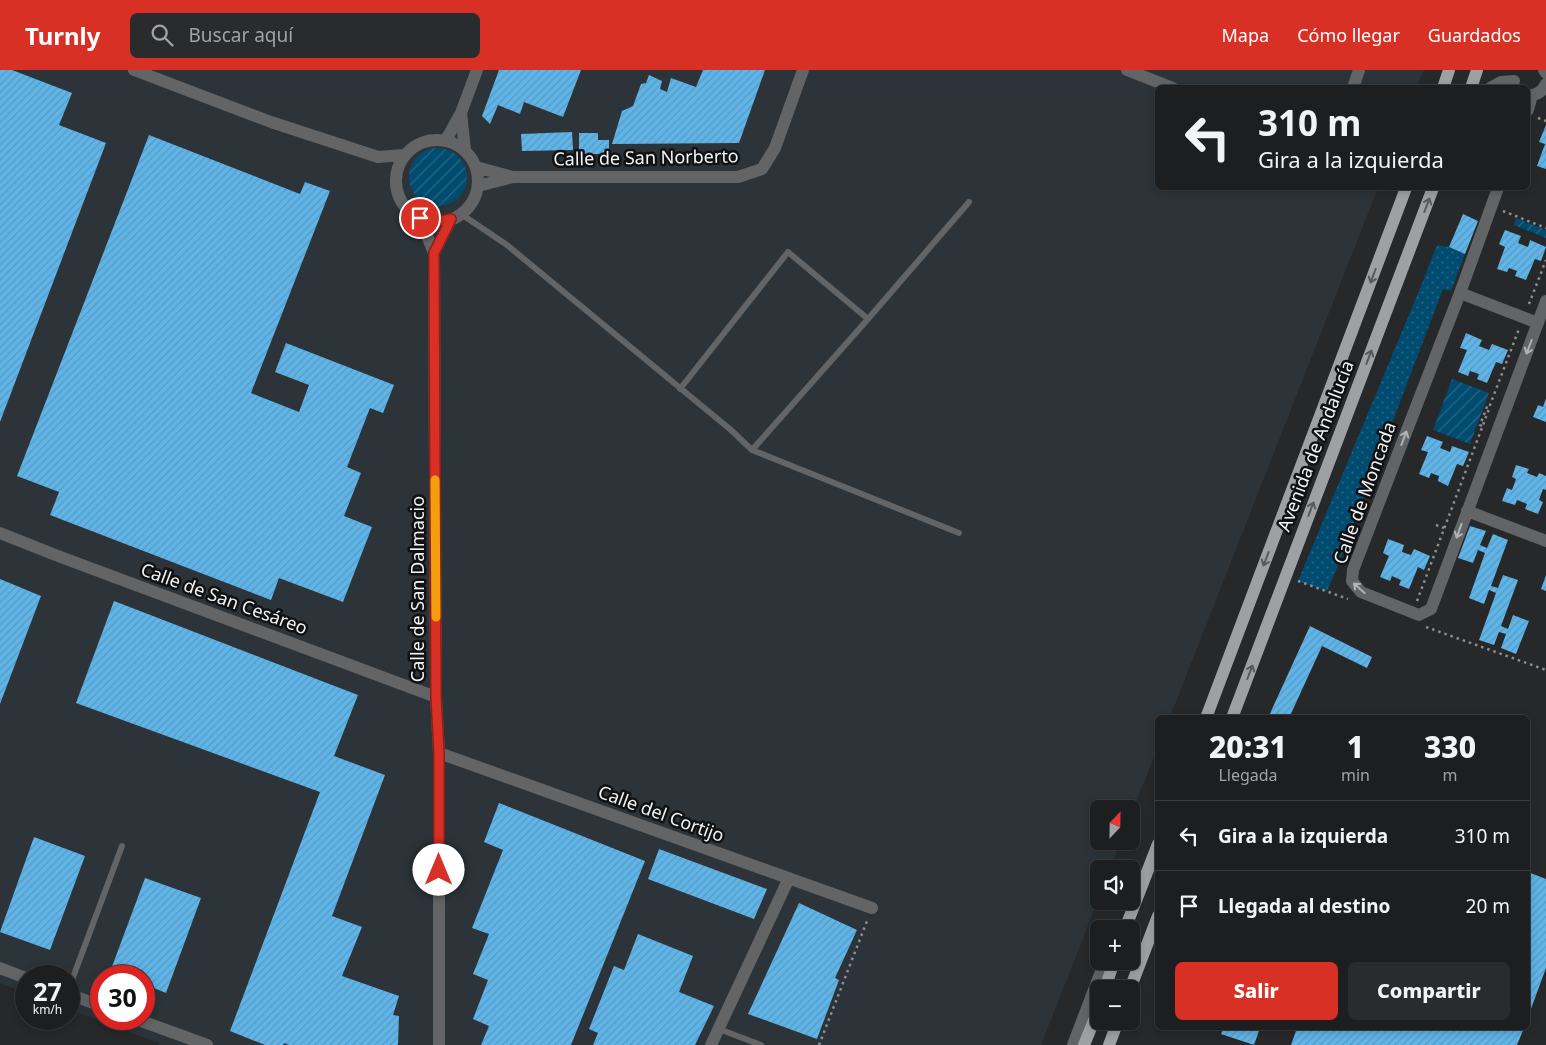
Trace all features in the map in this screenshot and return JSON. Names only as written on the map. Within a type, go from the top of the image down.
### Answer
[{"type":"main road","points":[[1444,85],[1449,70]]},
{"type":"main road","points":[[1472,85],[1477,70]]},
{"type":"main road","name":"Avenida de Andalucía","points":[[1207,715],[1405,190]]},
{"type":"main road","name":"Avenida de Andalucía","points":[[1233,715],[1432,190]]},
{"type":"main road","points":[[1128,920],[1155,852]]},
{"type":"main road","points":[[1133,980],[1155,924]]},
{"type":"main road","points":[[1084,1045],[1090,1030]]},
{"type":"main road","points":[[1109,1045],[1115,1030]]},
{"type":"street","points":[[134,70],[271,122],[378,157],[404,155]]},
{"type":"street","points":[[446,140],[461,114],[477,70]]},
{"type":"street","name":"Calle de San Norberto","points":[[478,186],[513,177],[738,177],[762,169],[775,148],[803,70]]},
{"type":"street","points":[[1127,70],[1165,85]]},
{"type":"street","points":[[1354,85],[1360,70]]},
{"type":"street","points":[[1496,85],[1516,79]]},
{"type":"street","points":[[1531,113],[1530,95],[1538,93],[1545,88]]},
{"type":"street","points":[[461,114],[465,150],[476,167],[478,186],[475,197],[469,206],[456,217],[435,222],[420,218],[406,208],[398,194],[396,178],[404,155],[416,145],[430,140],[446,140],[465,150]]},
{"type":"street","points":[[378,157],[396,178]]},
{"type":"street","name":"Calle de San Norberto","points":[[476,167],[513,177]]},
{"type":"street","name":"Calle de Moncada","points":[[1413,612],[1361,592],[1352,581],[1353,570],[1460,293],[1497,190]]},
{"type":"street","name":"Calle de San Dalmacio","points":[[434,253],[456,217]]},
{"type":"street","name":"Calle de San Dalmacio","points":[[420,218],[434,253],[436,697],[439,753],[439,1045]]},
{"type":"street","points":[[1460,293],[1538,323]]},
{"type":"street","points":[[1413,612],[1419,615],[1431,609],[1546,301]]},
{"type":"street","points":[[1467,511],[1546,541]]},
{"type":"street","name":"Calle de San Cesáreo","points":[[0,533],[436,697]]},
{"type":"street","name":"Calle del Cortijo","points":[[439,753],[872,908]]},
{"type":"street","points":[[711,1045],[789,878]]},
{"type":"street","points":[[0,968],[15,974]]},
{"type":"street","points":[[1073,1045],[1102,970]]},
{"type":"street","points":[[155,1026],[207,1045]]},
{"type":"lane","points":[[752,450],[868,320],[969,202]]},
{"type":"lane","points":[[456,217],[508,245],[731,430],[752,450],[959,533]]},
{"type":"lane","points":[[680,389],[788,252],[868,320]]},
{"type":"lane","points":[[78,965],[122,846]]},
{"type":"lane","points":[[719,1029],[761,1045]]},
{"type":"path","points":[[1531,113],[1546,121]]},
{"type":"path","points":[[1492,206],[1546,228]]},
{"type":"path","points":[[1528,306],[1546,260]]},
{"type":"path","points":[[1482,426],[1480,425],[1488,404],[1490,405],[1521,324]]},
{"type":"path","points":[[1413,612],[1489,409],[1492,410],[1488,420]]},
{"type":"path","points":[[1436,525],[1444,528]]},
{"type":"path","points":[[819,1045],[872,908]]},
{"type":"shaded area","points":[[0,70],[1424,70],[1418,85],[1155,85],[1155,190],[1377,190],[1171,715],[1155,715],[1155,754],[1137,800],[1090,800],[1090,850],[1117,850],[1114,860],[1090,860],[1090,910],[1094,910],[1041,1045],[158,1045],[159,1043],[125,1030],[155,1030],[155,965],[90,965],[90,1017],[80,1013],[80,965],[15,965],[15,989],[0,983]]},
{"type":"shaded area","points":[[438,148],[449,150],[462,161],[467,177],[465,188],[454,201],[438,206],[427,204],[414,193],[409,177],[411,166],[422,153]]},
{"type":"shaded area","points":[[1516,218],[1546,230],[1546,238],[1514,225]]},
{"type":"shaded area","points":[[1437,245],[1449,247],[1465,254],[1451,291],[1443,289],[1335,573],[1327,591],[1298,581],[1421,286]]},
{"type":"shaded area","points":[[1452,379],[1489,393],[1470,444],[1433,430]]},
{"type":"building","points":[[0,70],[12,70],[72,93],[59,125],[106,143],[0,422]]},
{"type":"building","points":[[499,70],[581,70],[563,117],[524,102],[520,114],[498,105],[490,124],[482,116]]},
{"type":"building","points":[[703,70],[765,70],[739,143],[612,144],[622,111],[633,106],[641,84],[646,83],[649,75],[662,81],[660,89],[667,92],[671,78],[696,87]]},
{"type":"building","points":[[1546,125],[1546,169],[1537,166],[1545,144],[1539,142]]},
{"type":"building","points":[[572,132],[573,150],[522,151],[521,134]]},
{"type":"building","points":[[579,133],[598,133],[598,140],[609,140],[609,154],[579,154]]},
{"type":"building","points":[[149,135],[300,194],[305,182],[330,191],[251,393],[299,412],[309,385],[275,372],[286,343],[394,385],[383,413],[370,408],[347,467],[361,473],[344,516],[372,527],[343,602],[279,578],[271,600],[50,515],[59,492],[17,476]]},
{"type":"building","points":[[1463,214],[1478,221],[1465,254],[1449,247]]},
{"type":"building","points":[[1505,230],[1521,236],[1518,243],[1528,247],[1530,240],[1546,247],[1541,261],[1535,259],[1526,280],[1515,276],[1517,271],[1509,268],[1507,272],[1497,269],[1505,247],[1499,244]]},
{"type":"building","points":[[1466,333],[1482,340],[1479,346],[1489,350],[1492,344],[1508,350],[1502,364],[1496,362],[1487,383],[1477,379],[1479,374],[1470,371],[1468,376],[1458,372],[1467,350],[1460,348]]},
{"type":"building","points":[[1546,398],[1546,422],[1533,417],[1538,405],[1543,407]]},
{"type":"building","points":[[1427,436],[1443,442],[1440,448],[1450,452],[1452,446],[1469,452],[1463,466],[1457,464],[1448,486],[1438,481],[1439,476],[1431,473],[1429,478],[1419,474],[1428,452],[1421,450]]},
{"type":"building","points":[[1516,465],[1529,469],[1527,473],[1537,477],[1539,473],[1546,476],[1546,490],[1543,489],[1539,500],[1543,502],[1538,514],[1525,509],[1527,504],[1517,500],[1515,505],[1502,501],[1507,488],[1512,490],[1516,479],[1512,477]]},
{"type":"building","points":[[1470,526],[1486,531],[1480,545],[1487,548],[1493,534],[1508,540],[1491,586],[1498,588],[1503,575],[1518,580],[1501,626],[1508,629],[1513,615],[1529,621],[1516,654],[1501,648],[1506,634],[1499,632],[1494,645],[1479,640],[1496,593],[1489,590],[1484,604],[1469,598],[1485,553],[1478,550],[1473,563],[1458,558]]},
{"type":"building","points":[[1388,539],[1404,545],[1402,552],[1411,555],[1414,549],[1430,556],[1424,570],[1418,567],[1409,589],[1399,585],[1401,580],[1392,576],[1390,581],[1380,577],[1389,556],[1383,553]]},
{"type":"building","points":[[1546,575],[1546,591],[1541,589]]},
{"type":"building","points":[[0,579],[41,596],[0,704]]},
{"type":"building","points":[[114,601],[358,695],[334,756],[385,775],[332,916],[362,927],[342,976],[399,996],[393,1015],[399,1016],[398,1045],[289,1045],[284,1043],[283,1045],[265,1045],[230,1031],[320,792],[76,703]]},
{"type":"building","points":[[1310,626],[1372,657],[1367,668],[1322,646],[1290,715],[1269,715]]},
{"type":"building","points":[[499,803],[645,861],[571,1045],[481,1045],[489,1026],[473,1019],[488,980],[473,974],[489,934],[472,928],[503,850],[484,842]]},
{"type":"building","points":[[34,837],[85,856],[50,950],[0,932]]},
{"type":"building","points":[[659,849],[767,889],[754,919],[648,879]]},
{"type":"building","points":[[1530,873],[1546,879],[1546,968],[1530,1012]]},
{"type":"building","points":[[145,878],[201,898],[166,993],[155,988],[155,965],[113,965]]},
{"type":"building","points":[[799,903],[857,930],[835,978],[839,980],[817,1039],[748,1014]]},
{"type":"building","points":[[638,934],[693,956],[679,992],[714,1006],[695,1045],[593,1045],[598,1033],[589,1029],[614,966],[624,970]]},
{"type":"building","points":[[1223,1030],[1259,1030],[1254,1045],[1221,1034]]},
{"type":"building","points":[[1296,1030],[1523,1030],[1517,1045],[1291,1045]]},
{"type":"slow traffic","points":[[435,480],[436,617]]},
{"type":"route","points":[[420,218],[435,222],[451,219],[434,253],[436,697],[439,753],[439,870]]}]
